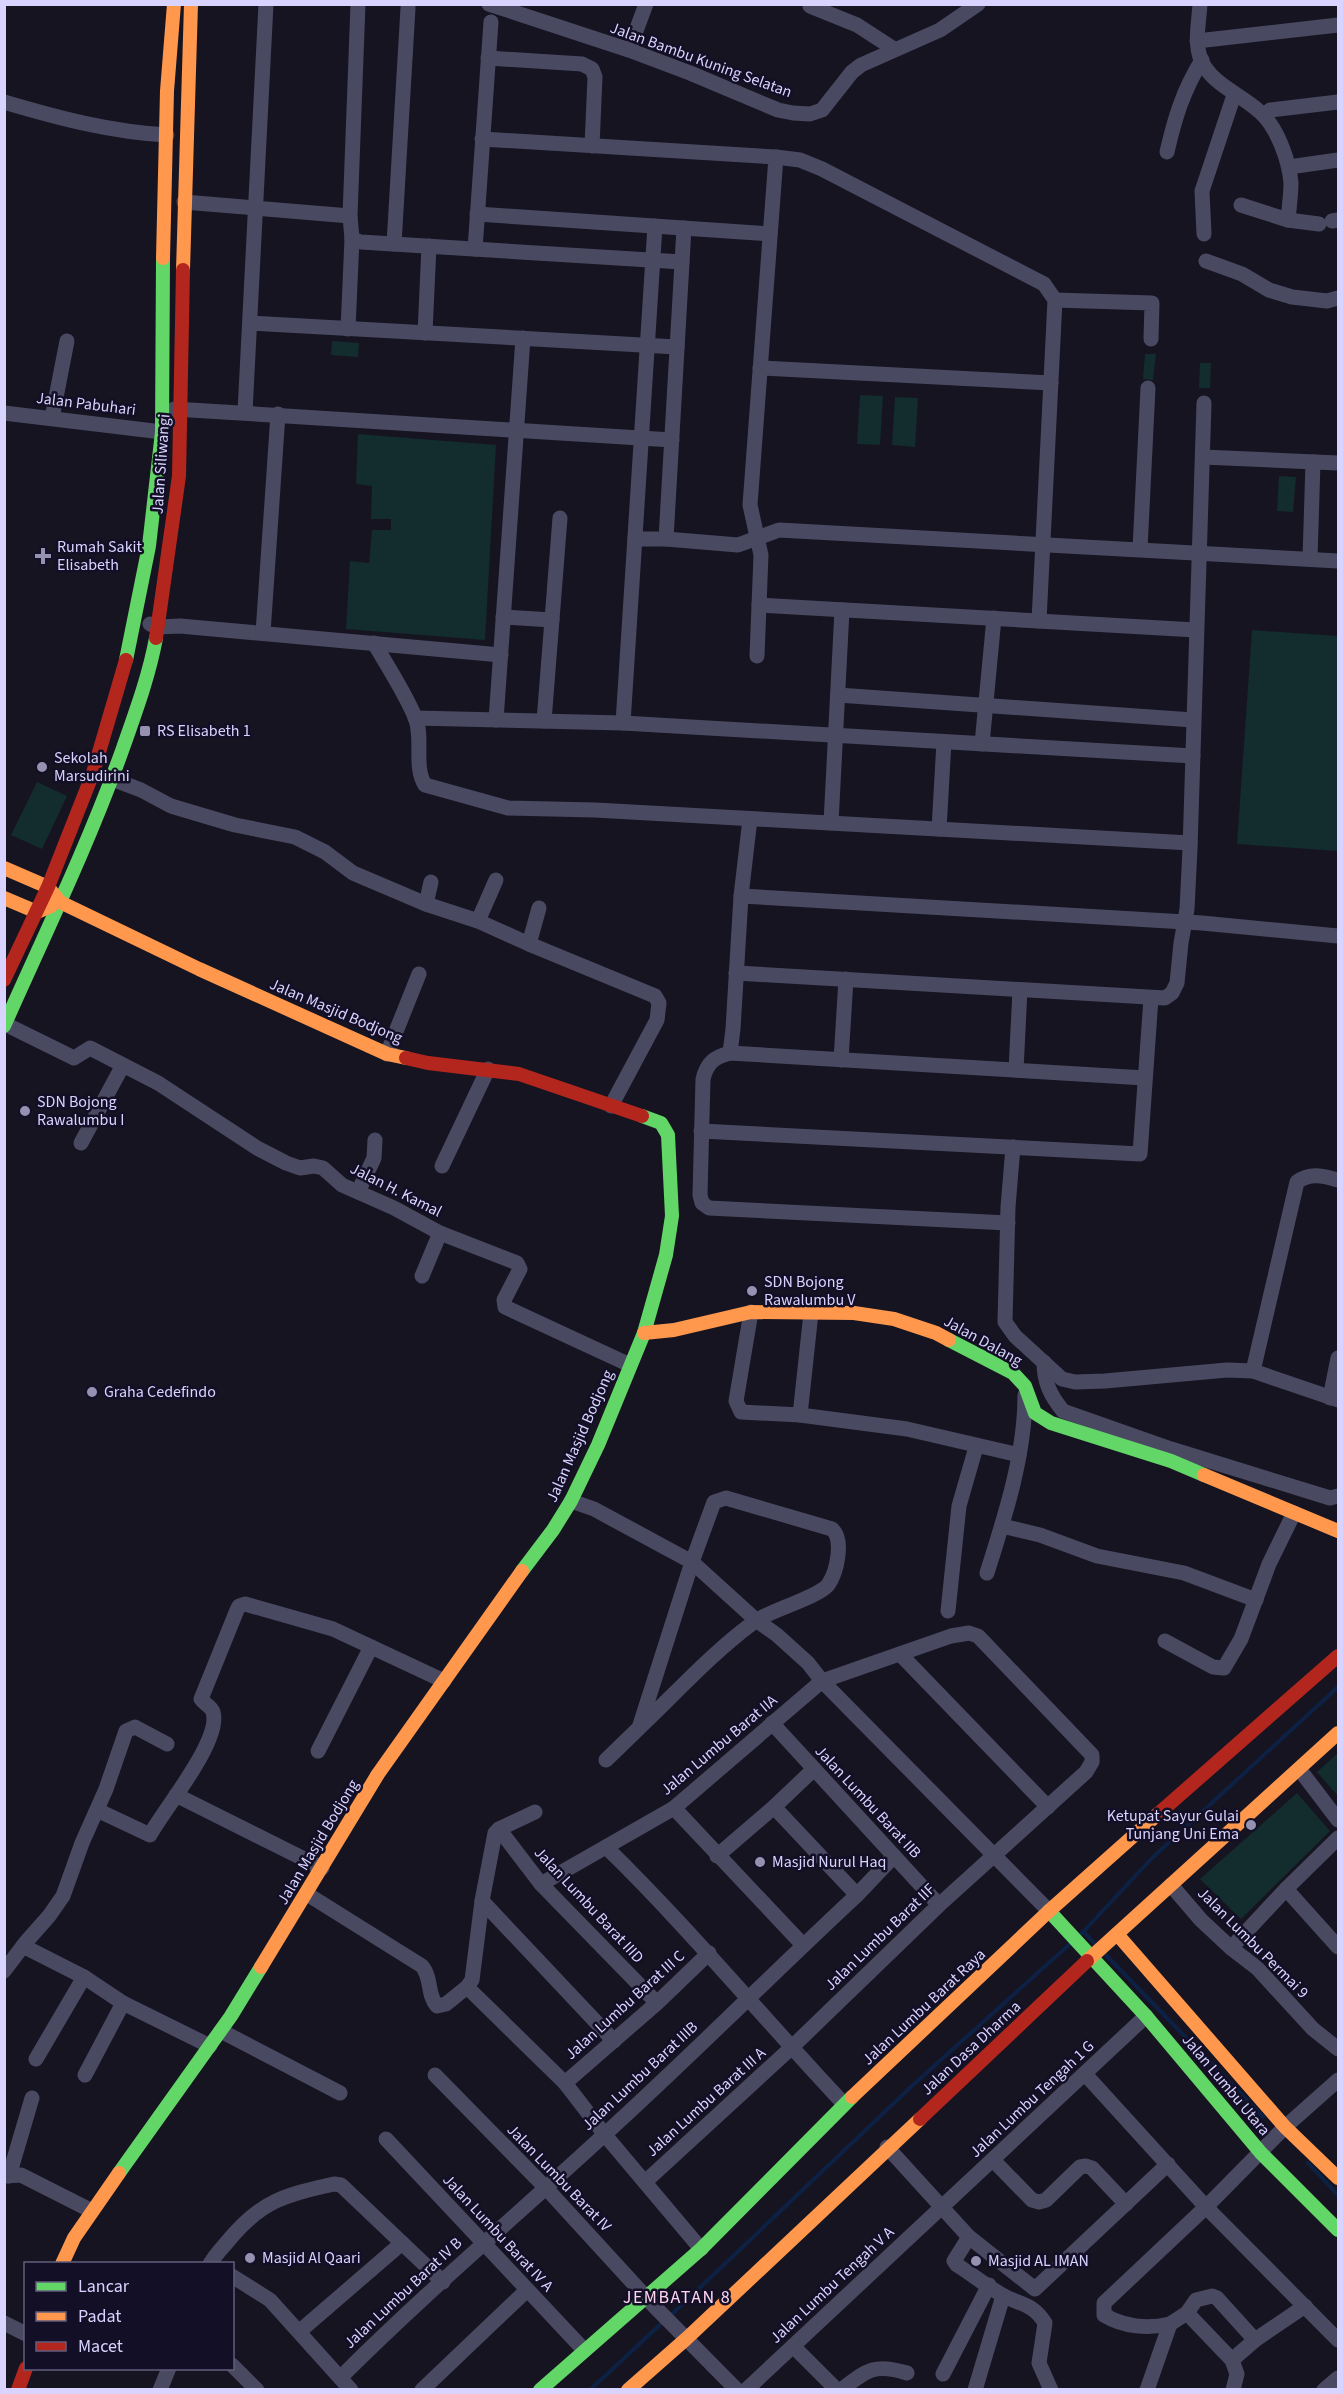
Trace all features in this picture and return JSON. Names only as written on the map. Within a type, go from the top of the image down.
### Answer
[{"type":"street","name":"Jalan Siliwangi","points":[[4,980],[48,887],[93,773],[136,619],[149,546],[162,432],[164,196],[167,91],[174,4]]},
{"type":"street","name":"Jalan Siliwangi","points":[[5,1025],[88,839],[112,779],[149,674],[158,627],[178,476],[182,410],[184,202],[191,4]]},
{"type":"street","points":[[245,412],[266,4]]},
{"type":"street","points":[[348,329],[358,4]]},
{"type":"street","name":"Jalan Bambu Kuning Selatan","points":[[489,4],[629,50],[778,110],[810,114],[822,110],[852,72],[894,49],[940,30],[978,4]]},
{"type":"street","points":[[629,50],[646,4]]},
{"type":"street","points":[[1200,4],[1197,41],[1202,60],[1212,75],[1234,95],[1259,111],[1271,125],[1278,141],[1290,177],[1288,220]]},
{"type":"street","points":[[810,6],[857,25],[894,49]]},
{"type":"street","points":[[394,244],[408,8]]},
{"type":"street","points":[[475,249],[490,22]]},
{"type":"street","points":[[1197,41],[1338,25]]},
{"type":"street","points":[[488,58],[582,64],[592,69],[595,77],[592,146]]},
{"type":"street","points":[[1167,152],[1175,114],[1202,60]]},
{"type":"street","points":[[1204,234],[1202,190],[1234,95]]},
{"type":"street","points":[[4,102],[129,133],[167,135]]},
{"type":"street","points":[[1270,110],[1338,102]]},
{"type":"street","points":[[482,139],[800,160],[832,174],[1044,284],[1055,300],[1039,621]]},
{"type":"street","points":[[757,656],[761,555],[758,536],[751,518],[750,505],[776,157]]},
{"type":"street","points":[[1296,166],[1338,160]]},
{"type":"street","points":[[184,202],[350,216]]},
{"type":"street","points":[[1242,205],[1288,220],[1330,221]]},
{"type":"street","points":[[477,214],[770,234]]},
{"type":"street","points":[[623,723],[655,226]]},
{"type":"street","points":[[666,538],[684,228]]},
{"type":"street","points":[[352,239],[361,242],[682,262]]},
{"type":"street","points":[[425,333],[429,246]]},
{"type":"street","points":[[1206,261],[1242,274],[1269,290],[1292,297],[1327,301],[1338,298]]},
{"type":"street","points":[[1055,300],[1152,303],[1151,339]]},
{"type":"street","points":[[251,323],[677,346]]},
{"type":"street","points":[[496,720],[523,338]]},
{"type":"street","points":[[52,418],[67,341]]},
{"type":"street","points":[[760,368],[1051,383]]},
{"type":"street","points":[[1140,549],[1149,388]]},
{"type":"street","points":[[736,973],[1165,999],[1172,993],[1177,982],[1191,843],[1204,403]]},
{"type":"street","points":[[162,408],[672,440]]},
{"type":"street","name":"Jalan Pabuhari","points":[[4,413],[162,432]]},
{"type":"street","points":[[263,633],[278,414]]},
{"type":"street","points":[[1203,457],[1338,463]]},
{"type":"street","points":[[1310,559],[1313,462]]},
{"type":"street","points":[[544,721],[560,518]]},
{"type":"street","points":[[635,539],[666,538],[738,544],[779,530],[1338,561]]},
{"type":"street","points":[[759,605],[1196,630]]},
{"type":"street","points":[[831,823],[842,610]]},
{"type":"street","points":[[503,617],[552,620]]},
{"type":"street","points":[[982,744],[994,618]]},
{"type":"street","points":[[136,619],[158,627],[180,626],[501,655]]},
{"type":"street","points":[[374,643],[415,718],[419,735],[420,778],[425,785],[508,808],[595,810],[1191,843]]},
{"type":"street","points":[[838,695],[1193,720]]},
{"type":"street","points":[[415,718],[623,723],[1192,756]]},
{"type":"street","points":[[939,829],[944,742]]},
{"type":"street","points":[[112,779],[141,790],[171,806],[235,825],[295,837],[326,852],[353,873],[426,904],[478,921],[655,996],[658,1003],[657,1020],[611,1106]]},
{"type":"street","points":[[730,1053],[741,896],[750,819]]},
{"type":"street","points":[[4,868],[48,887],[60,902],[37,912],[9,900],[23,877]]},
{"type":"street","points":[[478,921],[496,879]]},
{"type":"street","points":[[426,904],[431,882]]},
{"type":"street","points":[[741,896],[1184,921],[1338,936]]},
{"type":"street","name":"Jalan Masjid Bodjong","points":[[60,902],[199,969],[387,1054],[428,1063],[519,1074],[661,1123],[668,1135],[672,1216],[669,1239],[644,1333],[598,1444],[571,1501],[553,1530],[508,1588],[378,1774],[307,1894],[221,2031],[92,2211],[74,2238],[63,2262]]},
{"type":"street","points":[[528,944],[539,908]]},
{"type":"street","points":[[387,1054],[419,974]]},
{"type":"street","points":[[841,1060],[846,979]]},
{"type":"street","points":[[1016,1070],[1020,990]]},
{"type":"street","points":[[701,1131],[1140,1154],[1150,998]]},
{"type":"street","name":"Jalan H. Kamal","points":[[5,1025],[74,1058],[90,1048],[158,1083],[257,1148],[286,1164],[300,1168],[314,1166],[323,1168],[342,1185],[394,1208],[440,1233],[519,1265],[520,1269],[504,1300],[508,1309],[630,1365]]},
{"type":"street","points":[[1008,1223],[709,1208],[702,1203],[700,1195],[703,1079],[706,1067],[716,1057],[730,1053],[1145,1078]]},
{"type":"street","points":[[81,1143],[123,1065]]},
{"type":"street","points":[[442,1166],[488,1069]]},
{"type":"street","points":[[358,1192],[374,1158],[375,1140]]},
{"type":"street","points":[[1013,1147],[1005,1322],[1015,1336],[1062,1379],[1075,1382],[1105,1381],[1227,1370],[1253,1371],[1334,1399],[1338,1358]]},
{"type":"street","points":[[1253,1371],[1297,1182],[1304,1177],[1317,1175],[1338,1180]]},
{"type":"street","points":[[422,1275],[440,1233]]},
{"type":"street","points":[[751,1312],[736,1401],[736,1407],[741,1412],[800,1415],[908,1429],[976,1447],[1019,1455]]},
{"type":"street","name":"Jalan Dalang","points":[[644,1333],[674,1330],[751,1312],[854,1313],[894,1319],[936,1333],[1013,1373],[1025,1386],[1035,1413],[1052,1423],[1171,1461],[1338,1531]]},
{"type":"street","points":[[800,1415],[811,1313]]},
{"type":"street","points":[[1044,1362],[1044,1379],[1053,1400],[1063,1411],[1182,1452],[1330,1498],[1338,1496]]},
{"type":"street","points":[[987,1573],[1002,1526],[1019,1455],[1025,1386]]},
{"type":"street","points":[[948,1611],[959,1506],[976,1447]]},
{"type":"street","points":[[606,1760],[639,1728],[684,1682],[756,1620],[826,1587],[834,1574],[838,1538],[832,1529],[726,1498],[714,1502],[692,1562],[639,1728]]},
{"type":"street","points":[[571,1501],[594,1509],[692,1562],[808,1663],[822,1681],[1053,1915],[1100,1947]]},
{"type":"street","points":[[1165,1641],[1201,1662],[1212,1667],[1224,1668],[1241,1638],[1269,1564],[1294,1513]]},
{"type":"street","points":[[1002,1526],[1040,1536],[1097,1556],[1184,1573],[1256,1600]]},
{"type":"street","points":[[97,1810],[150,1834],[199,1759],[213,1730],[211,1709],[201,1699],[239,1606],[245,1604],[320,1624],[444,1681]]},
{"type":"street","name":"Jalan Lumbu Barat IIF","points":[[791,2048],[939,1905],[996,1856],[1086,1772],[1092,1762],[1092,1755],[974,1633],[951,1636],[900,1654]]},
{"type":"street","points":[[318,1751],[371,1647]]},
{"type":"street","points":[[822,1681],[900,1654],[1048,1807]]},
{"type":"street","name":"Jalan Lumbu Barat Raya","points":[[540,2390],[584,2350],[651,2302],[844,2104],[1053,1915],[1261,1722],[1338,1656]]},
{"type":"street","name":"Jalan Lumbu Barat IIA","points":[[541,1884],[674,1808],[822,1681]]},
{"type":"street","name":"Jalan Lumbu Barat IIB","points":[[772,1723],[939,1905]]},
{"type":"street","points":[[4,1971],[63,1896],[127,1730],[135,1727],[167,1744]]},
{"type":"street","name":"Jalan Dasa Dharma","points":[[631,2389],[681,2333],[887,2147],[1100,1947],[1300,1770],[1338,1733]]},
{"type":"street","points":[[717,1856],[814,1769]]},
{"type":"street","points":[[1300,1770],[1338,1820]]},
{"type":"street","points":[[176,1796],[322,1868]]},
{"type":"street","points":[[774,1807],[857,1895]]},
{"type":"street","points":[[674,1808],[803,1945]]},
{"type":"street","points":[[307,1894],[422,1966],[429,1978],[433,2002],[437,2006],[446,2004],[472,1980],[493,1838],[499,1829],[535,1812]]},
{"type":"street","name":"Jalan Lumbu Barat IIID","points":[[499,1829],[541,1884],[657,2003]]},
{"type":"street","points":[[1231,1948],[1338,1838]]},
{"type":"street","points":[[606,1847],[660,1899],[791,2048],[844,2104]]},
{"type":"street","name":"Jalan Lumbu Barat IIIB","points":[[550,2183],[605,2135],[857,1895],[894,1856]]},
{"type":"street","name":"Jalan Lumbu Permai 9","points":[[1170,1885],[1201,1920],[1257,1968],[1313,2029],[1338,2049]]},
{"type":"street","points":[[1286,1889],[1338,1947]]},
{"type":"street","points":[[482,1901],[614,2042]]},
{"type":"street","points":[[23,1946],[84,1977],[123,2003],[210,2046]]},
{"type":"street","name":"Jalan Lumbu Utara","points":[[1100,1947],[1146,2016],[1338,2230]]},
{"type":"street","name":"Jalan Lumbu Utara","points":[[1100,1947],[1283,2129],[1338,2178]]},
{"type":"street","name":"Jalan Lumbu Barat III C","points":[[565,2083],[614,2042],[709,1953]]},
{"type":"street","points":[[36,2059],[84,1977]]},
{"type":"street","points":[[467,1987],[565,2083],[605,2135],[701,2249]]},
{"type":"street","points":[[85,2075],[123,2003]]},
{"type":"street","name":"Jalan Lumbu Tengah 1 G","points":[[942,2207],[1146,2016]]},
{"type":"street","points":[[221,2031],[340,2093]]},
{"type":"street","name":"Jalan Lumbu Barat III A","points":[[645,2182],[791,2048]]},
{"type":"street","points":[[1085,2074],[1206,2207],[1338,2340]]},
{"type":"street","name":"Jalan Lumbu Barat IV","points":[[435,2075],[550,2183],[651,2302],[736,2390]]},
{"type":"street","points":[[1255,2340],[1216,2298],[1207,2296],[1196,2300],[1187,2313],[1170,2324],[1156,2327],[1116,2322],[1104,2315],[1104,2303],[1206,2207],[1283,2129],[1338,2080]]},
{"type":"street","points":[[32,2098],[7,2176],[21,2175],[92,2211]]},
{"type":"street","name":"Jalan Lumbu Barat IV A","points":[[386,2139],[482,2244],[584,2350]]},
{"type":"street","points":[[887,2147],[969,2237],[1035,2289],[1168,2164]]},
{"type":"street","points":[[993,2160],[1032,2200],[1046,2200],[1080,2167],[1086,2166],[1092,2168],[1126,2204]]},
{"type":"street","name":"Jalan Lumbu Barat IV B","points":[[341,2377],[391,2327],[550,2183]]},
{"type":"street","points":[[213,2262],[242,2224],[274,2200],[322,2187],[341,2185],[443,2282]]},
{"type":"street","name":"Jalan Lumbu Tengah V A","points":[[746,2390],[942,2207]]},
{"type":"street","points":[[969,2237],[954,2261],[957,2265],[1003,2296],[1019,2301],[1038,2312],[1045,2323],[1039,2363],[1051,2390]]},
{"type":"street","points":[[300,2331],[402,2243]]},
{"type":"street","points":[[234,2277],[270,2300],[351,2390]]},
{"type":"street","points":[[943,2374],[988,2285]]},
{"type":"street","points":[[422,2390],[527,2290]]},
{"type":"street","points":[[975,2390],[1003,2296]]},
{"type":"street","points":[[1233,2360],[1255,2340],[1305,2306]]},
{"type":"street","points":[[1187,2313],[1233,2360],[1237,2374],[1233,2390]]},
{"type":"street","points":[[4,2323],[24,2333]]},
{"type":"street","points":[[1147,2390],[1170,2324]]},
{"type":"street","points":[[793,2346],[839,2390],[867,2370],[880,2367],[907,2373]]},
{"type":"street","points":[[234,2367],[257,2390]]},
{"type":"street","points":[[18,2390],[25,2370]]},
{"type":"street","points":[[160,2390],[168,2370]]},
{"type":"street","points":[[1324,2390],[1338,2378]]},
{"type":"green space","points":[[332,341],[359,343],[358,357],[331,355]]},
{"type":"green space","points":[[1145,354],[1156,354],[1153,380],[1143,379]]},
{"type":"green space","points":[[1200,363],[1211,363],[1210,388],[1199,388]]},
{"type":"green space","points":[[860,395],[883,396],[880,445],[857,444]]},
{"type":"green space","points":[[895,397],[918,398],[915,447],[892,445]]},
{"type":"green space","points":[[358,434],[496,445],[485,640],[346,629],[350,561],[369,563],[372,530],[391,530],[391,519],[371,519],[372,486],[356,484]]},
{"type":"green space","points":[[1279,476],[1296,477],[1293,512],[1277,511]]},
{"type":"green space","points":[[1252,630],[1338,636],[1338,851],[1237,844]]},
{"type":"green space","points":[[37,782],[67,796],[42,849],[11,835]]},
{"type":"green space","points":[[1338,1753],[1338,1796],[1317,1772]]},
{"type":"green space","points":[[1297,1793],[1330,1831],[1241,1919],[1200,1879]]},
{"type":"waterway","points":[[1081,1934],[1153,1857],[1338,1687]]},
{"type":"waterway","points":[[1084,1932],[1096,1945]]},
{"type":"waterway","points":[[670,2316],[913,2085],[1071,1943]]},
{"type":"waterway","points":[[1105,1954],[1263,2117]]},
{"type":"waterway","points":[[1308,2163],[1338,2195]]},
{"type":"waterway","points":[[590,2390],[664,2321]]},
{"type":"traffic: fast","points":[[126,660],[149,546],[162,432],[163,258]]},
{"type":"traffic: fast","points":[[4,1026],[96,819],[142,693],[156,638]]},
{"type":"traffic: fast","points":[[522,1571],[553,1530],[571,1501],[598,1445],[644,1333],[666,1255],[672,1216],[668,1135],[661,1123],[642,1116]]},
{"type":"traffic: fast","points":[[949,1340],[1013,1373],[1025,1386],[1035,1413],[1051,1423],[1171,1461],[1204,1475]]},
{"type":"traffic: fast","points":[[1049,1911],[1146,2016],[1261,2153],[1338,2230]]},
{"type":"traffic: fast","points":[[119,2173],[231,2016],[261,1967]]},
{"type":"traffic: fast","points":[[540,2390],[701,2249],[852,2097]]},
{"type":"traffic: slow","points":[[163,258],[167,91],[174,4]]},
{"type":"traffic: slow","points":[[183,270],[191,4]]},
{"type":"traffic: slow","points":[[4,868],[48,887],[60,902],[199,969],[387,1054],[406,1058]]},
{"type":"traffic: slow","points":[[4,898],[37,912],[51,906]]},
{"type":"traffic: slow","points":[[644,1333],[674,1330],[751,1312],[854,1313],[894,1319],[936,1333],[949,1340]]},
{"type":"traffic: slow","points":[[1204,1475],[1338,1531]]},
{"type":"traffic: slow","points":[[261,1967],[378,1774],[522,1571]]},
{"type":"traffic: slow","points":[[1087,1961],[1338,1733]]},
{"type":"traffic: slow","points":[[852,2097],[1049,1911],[1158,1814]]},
{"type":"traffic: slow","points":[[1117,1934],[1285,2127],[1338,2178]]},
{"type":"traffic: slow","points":[[628,2390],[686,2339],[920,2119]]},
{"type":"traffic: slow","points":[[63,2262],[74,2238],[119,2173]]},
{"type":"traffic: jam","points":[[156,638],[179,476],[183,270]]},
{"type":"traffic: jam","points":[[4,980],[48,887],[93,773],[126,660]]},
{"type":"traffic: jam","points":[[406,1058],[428,1063],[519,1074],[642,1116]]},
{"type":"traffic: jam","points":[[1158,1814],[1338,1656]]},
{"type":"traffic: jam","points":[[920,2119],[1087,1961]]},
{"type":"traffic: jam","points":[[18,2390],[25,2370]]},
{"type":"place","name":"Rumah Sakit Elisabeth","points":[[43,556]]},
{"type":"place","name":"RS Elisabeth 1","points":[[145,731]]},
{"type":"place","name":"Sekolah Marsudirini","points":[[42,767]]},
{"type":"place","name":"SDN Bojong Rawalumbu I","points":[[25,1111]]},
{"type":"place","name":"SDN Bojong Rawalumbu V","points":[[752,1291]]},
{"type":"place","name":"Graha Cedefindo","points":[[92,1392]]},
{"type":"place","name":"Ketupat Sayur Gulai Tunjang Uni Ema","points":[[1251,1825]]},
{"type":"place","name":"Masjid Nurul Haq","points":[[760,1862]]},
{"type":"place","name":"Masjid Al Qaari","points":[[250,2258]]},
{"type":"place","name":"Masjid AL IMAN","points":[[976,2261]]},
{"type":"district","name":"JEMBATAN 8","points":[[677,2297]]}]
